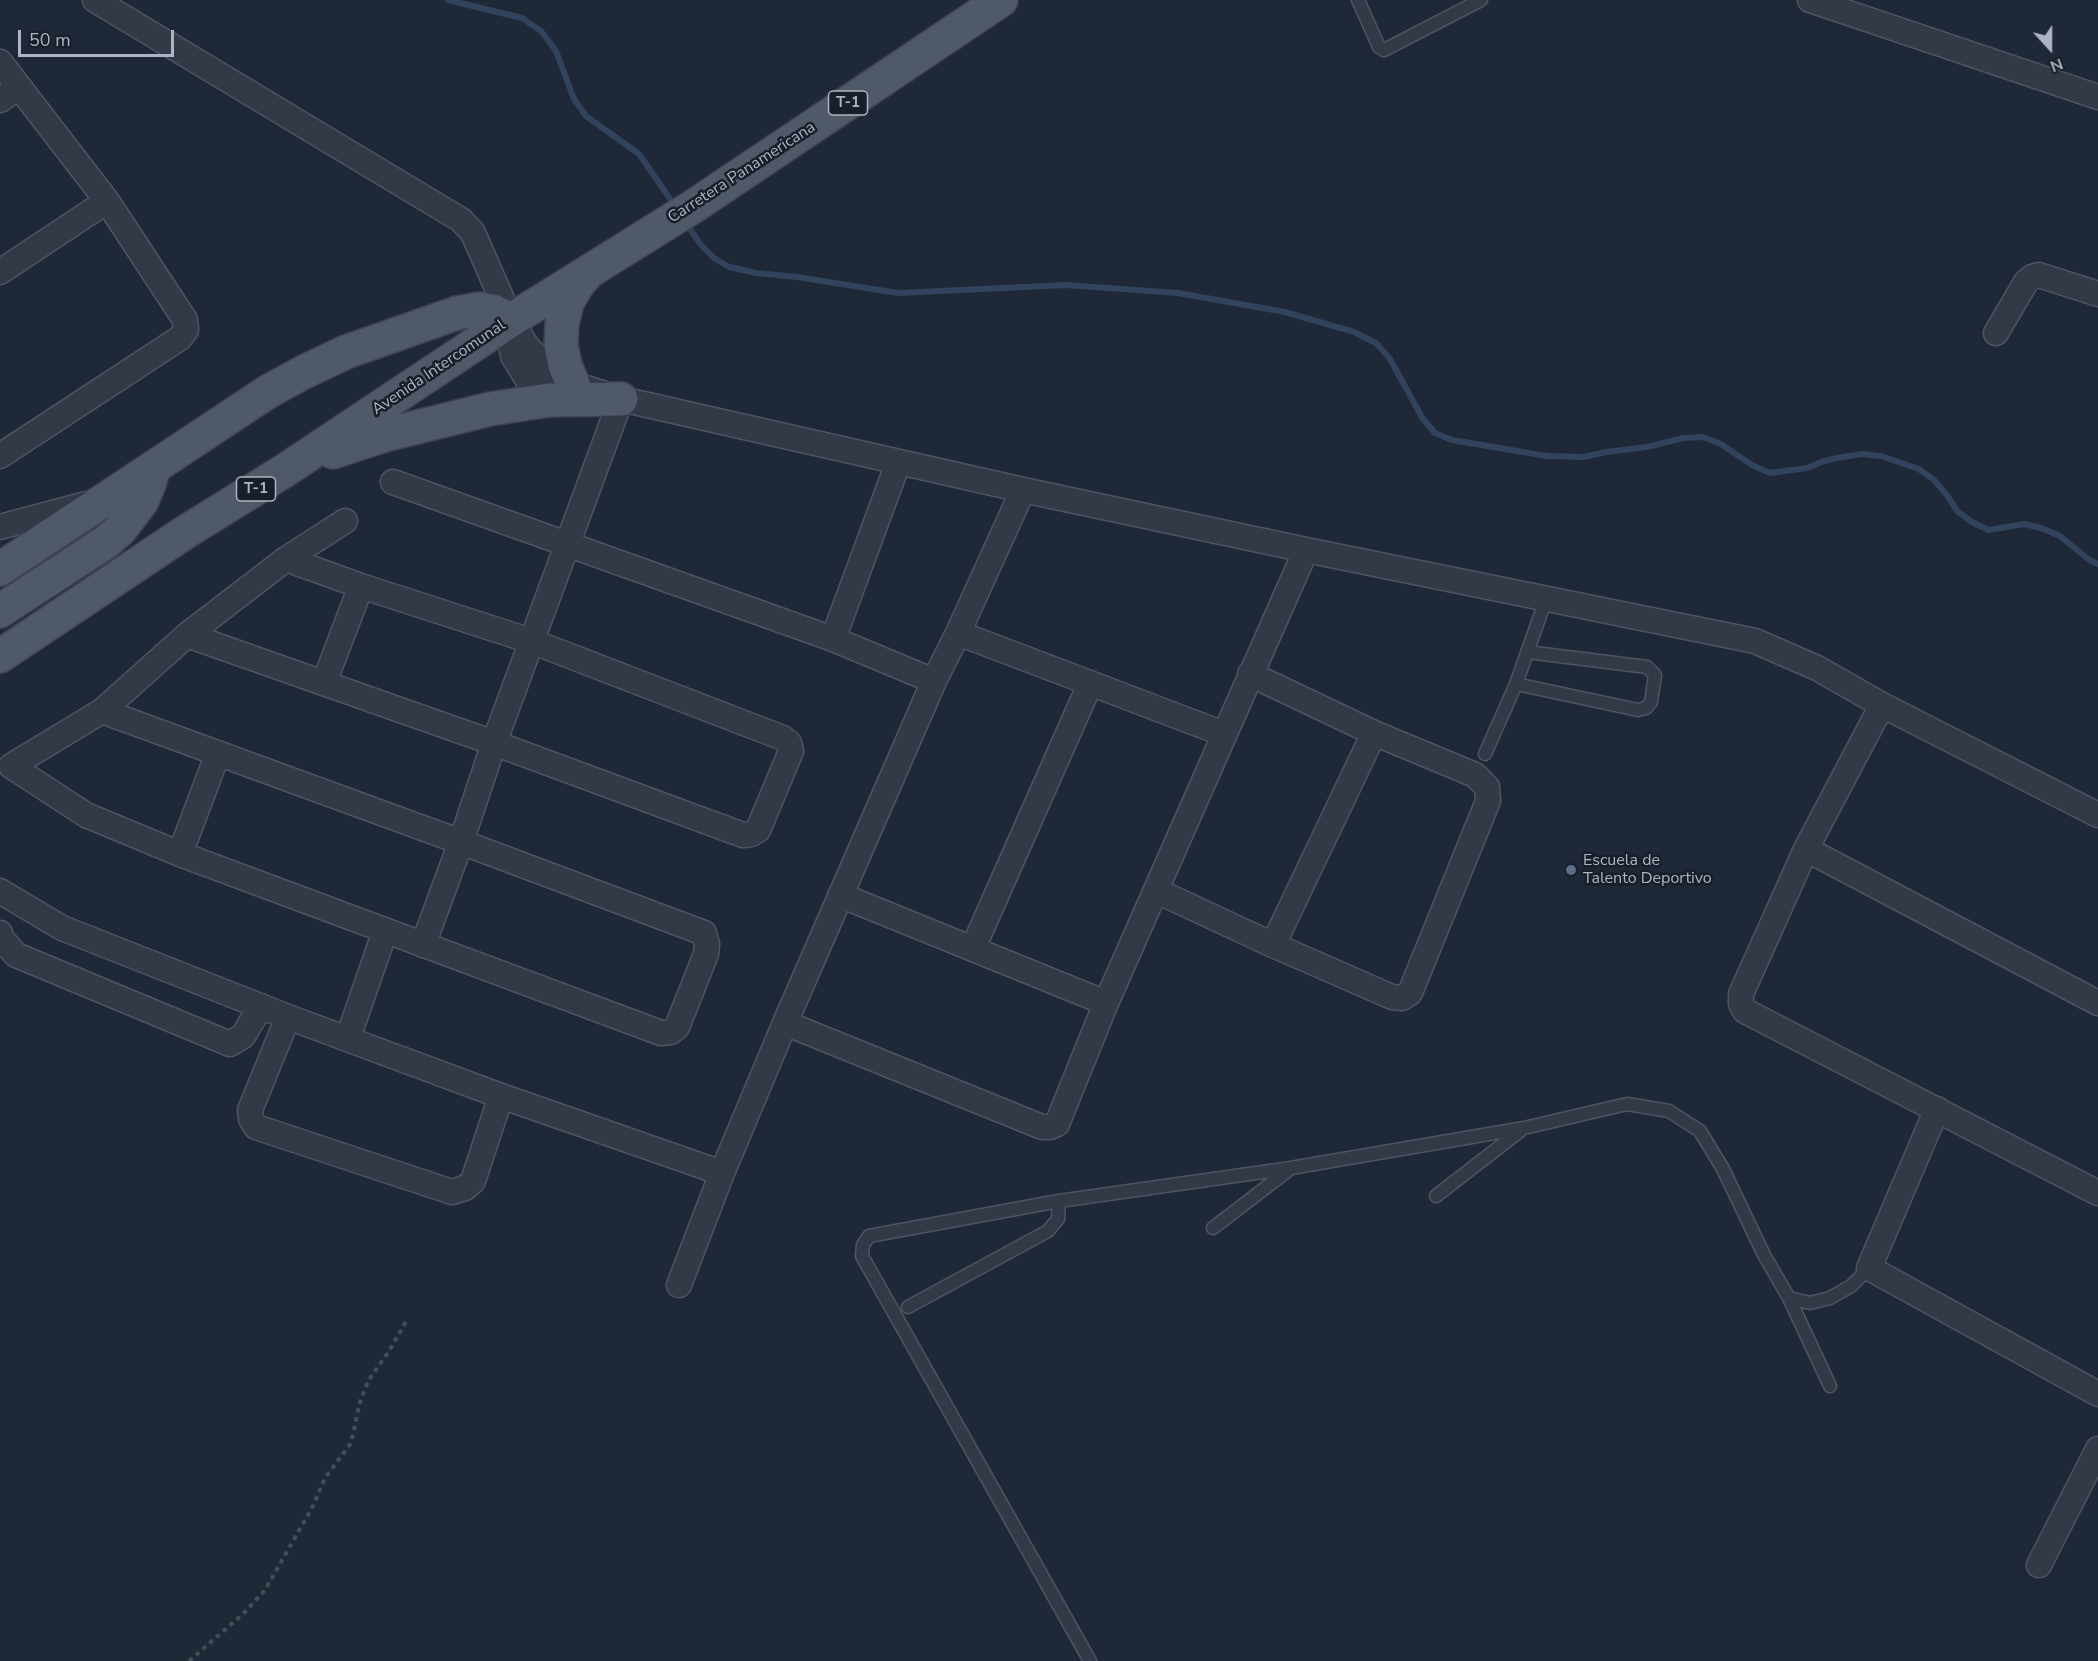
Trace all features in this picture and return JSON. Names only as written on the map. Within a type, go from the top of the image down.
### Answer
[{"type":"main road","name":"Carretera Panamericana","points":[[511,320],[683,213],[1001,0]]},
{"type":"main road","points":[[561,392],[565,365],[561,345],[562,324],[567,303],[577,285],[591,269]]},
{"type":"main road","name":"Avenida Intercomunal","points":[[0,569],[269,391],[303,372],[346,352],[457,313],[480,309],[493,311],[511,320],[0,656]]},
{"type":"main road","points":[[284,471],[385,435],[561,392],[621,399]]},
{"type":"main road","points":[[0,610],[106,542],[120,530],[142,501],[154,467]]},
{"type":"street","points":[[96,0],[461,220],[473,233],[511,320],[509,335],[513,356],[530,384],[561,392]]},
{"type":"street","points":[[1810,0],[2098,97]]},
{"type":"street","points":[[0,62],[10,93],[107,201],[185,320],[186,330],[180,338],[0,456]]},
{"type":"street","points":[[0,272],[107,201]]},
{"type":"street","points":[[1996,333],[2026,282],[2032,277],[2039,275],[2098,294]]},
{"type":"street","points":[[423,945],[494,743],[621,399],[1023,490],[1755,641],[1817,668],[1882,705],[2098,816]]},
{"type":"street","points":[[832,639],[898,462]]},
{"type":"street","points":[[393,482],[832,639],[934,681]]},
{"type":"street","points":[[679,1285],[784,1023],[934,681],[1023,490]]},
{"type":"street","points":[[0,527],[106,499]]},
{"type":"street","points":[[102,711],[704,933],[707,944],[706,954],[677,1027],[671,1032],[661,1033],[180,854],[86,815],[5,770],[102,711],[187,635],[286,559],[345,521]]},
{"type":"street","points":[[784,1023],[1042,1127],[1057,1124],[1106,1003],[1306,550]]},
{"type":"street","points":[[187,635],[494,743],[742,835],[758,830],[791,751],[789,743],[783,738],[531,641],[286,559]]},
{"type":"street","points":[[324,683],[361,586]]},
{"type":"street","points":[[958,633],[1224,734]]},
{"type":"street","points":[[1157,891],[1392,997],[1402,998],[1410,993],[1488,801],[1487,787],[1475,775],[1374,733],[1250,674]]},
{"type":"street","points":[[973,948],[1090,684]]},
{"type":"street","points":[[1882,705],[1806,849],[1741,994],[1745,1011],[2098,1193]]},
{"type":"street","points":[[1273,945],[1374,733]]},
{"type":"street","points":[[180,854],[218,753]]},
{"type":"street","points":[[1806,849],[2098,1003]]},
{"type":"street","points":[[0,891],[62,928],[288,1017],[501,1096],[722,1173]]},
{"type":"street","points":[[840,894],[1106,1003]]},
{"type":"street","points":[[348,1038],[385,931]]},
{"type":"street","points":[[0,933],[16,955],[230,1044],[243,1036],[261,1006]]},
{"type":"street","points":[[288,1017],[250,1110],[251,1119],[256,1127],[452,1192],[465,1188],[473,1181],[501,1096]]},
{"type":"street","points":[[1936,1109],[1869,1268],[2098,1394]]},
{"type":"street","points":[[2039,1565],[2098,1449]]},
{"type":"lane","points":[[1358,0],[1379,47],[1384,50],[1481,0]]},
{"type":"lane","points":[[1485,754],[1516,684],[1546,599]]},
{"type":"lane","points":[[1516,684],[1638,710],[1646,708],[1651,702],[1655,675],[1647,667],[1527,652]]},
{"type":"lane","points":[[1089,1661],[862,1256],[863,1245],[869,1236],[1059,1201],[1291,1168],[1524,1128],[1627,1104],[1669,1112],[1700,1131],[1722,1169],[1764,1255],[1789,1298],[1830,1386]]},
{"type":"lane","points":[[1436,1196],[1524,1128]]},
{"type":"lane","points":[[1213,1228],[1291,1168]]},
{"type":"lane","points":[[909,1307],[1048,1231],[1058,1219],[1059,1201]]},
{"type":"lane","points":[[1789,1298],[1810,1303],[1830,1298],[1851,1286],[1869,1268]]},
{"type":"path","points":[[189,1661],[243,1614],[265,1590],[313,1506],[325,1478],[351,1443],[360,1402],[368,1381],[407,1320]]},
{"type":"waterway","points":[[448,0],[522,18],[541,31],[556,51],[574,99],[586,116],[639,154],[675,206]]},
{"type":"waterway","points":[[685,222],[701,245],[714,258],[729,267],[756,273],[898,293],[1066,285],[1178,293],[1285,312],[1354,332],[1376,343],[1390,359],[1423,419],[1435,433],[1452,440],[1547,456],[1584,457],[1647,447],[1683,438],[1703,437],[1721,444],[1752,465],[1770,473],[1807,468],[1842,457],[1862,454],[1881,456],[1919,469],[1934,480],[1957,511],[1988,530],[2025,524],[2044,529],[2060,536],[2088,559],[2098,564]]},
{"type":"place","name":"Escuela de Talento Deportivo","points":[[1571,870]]}]
